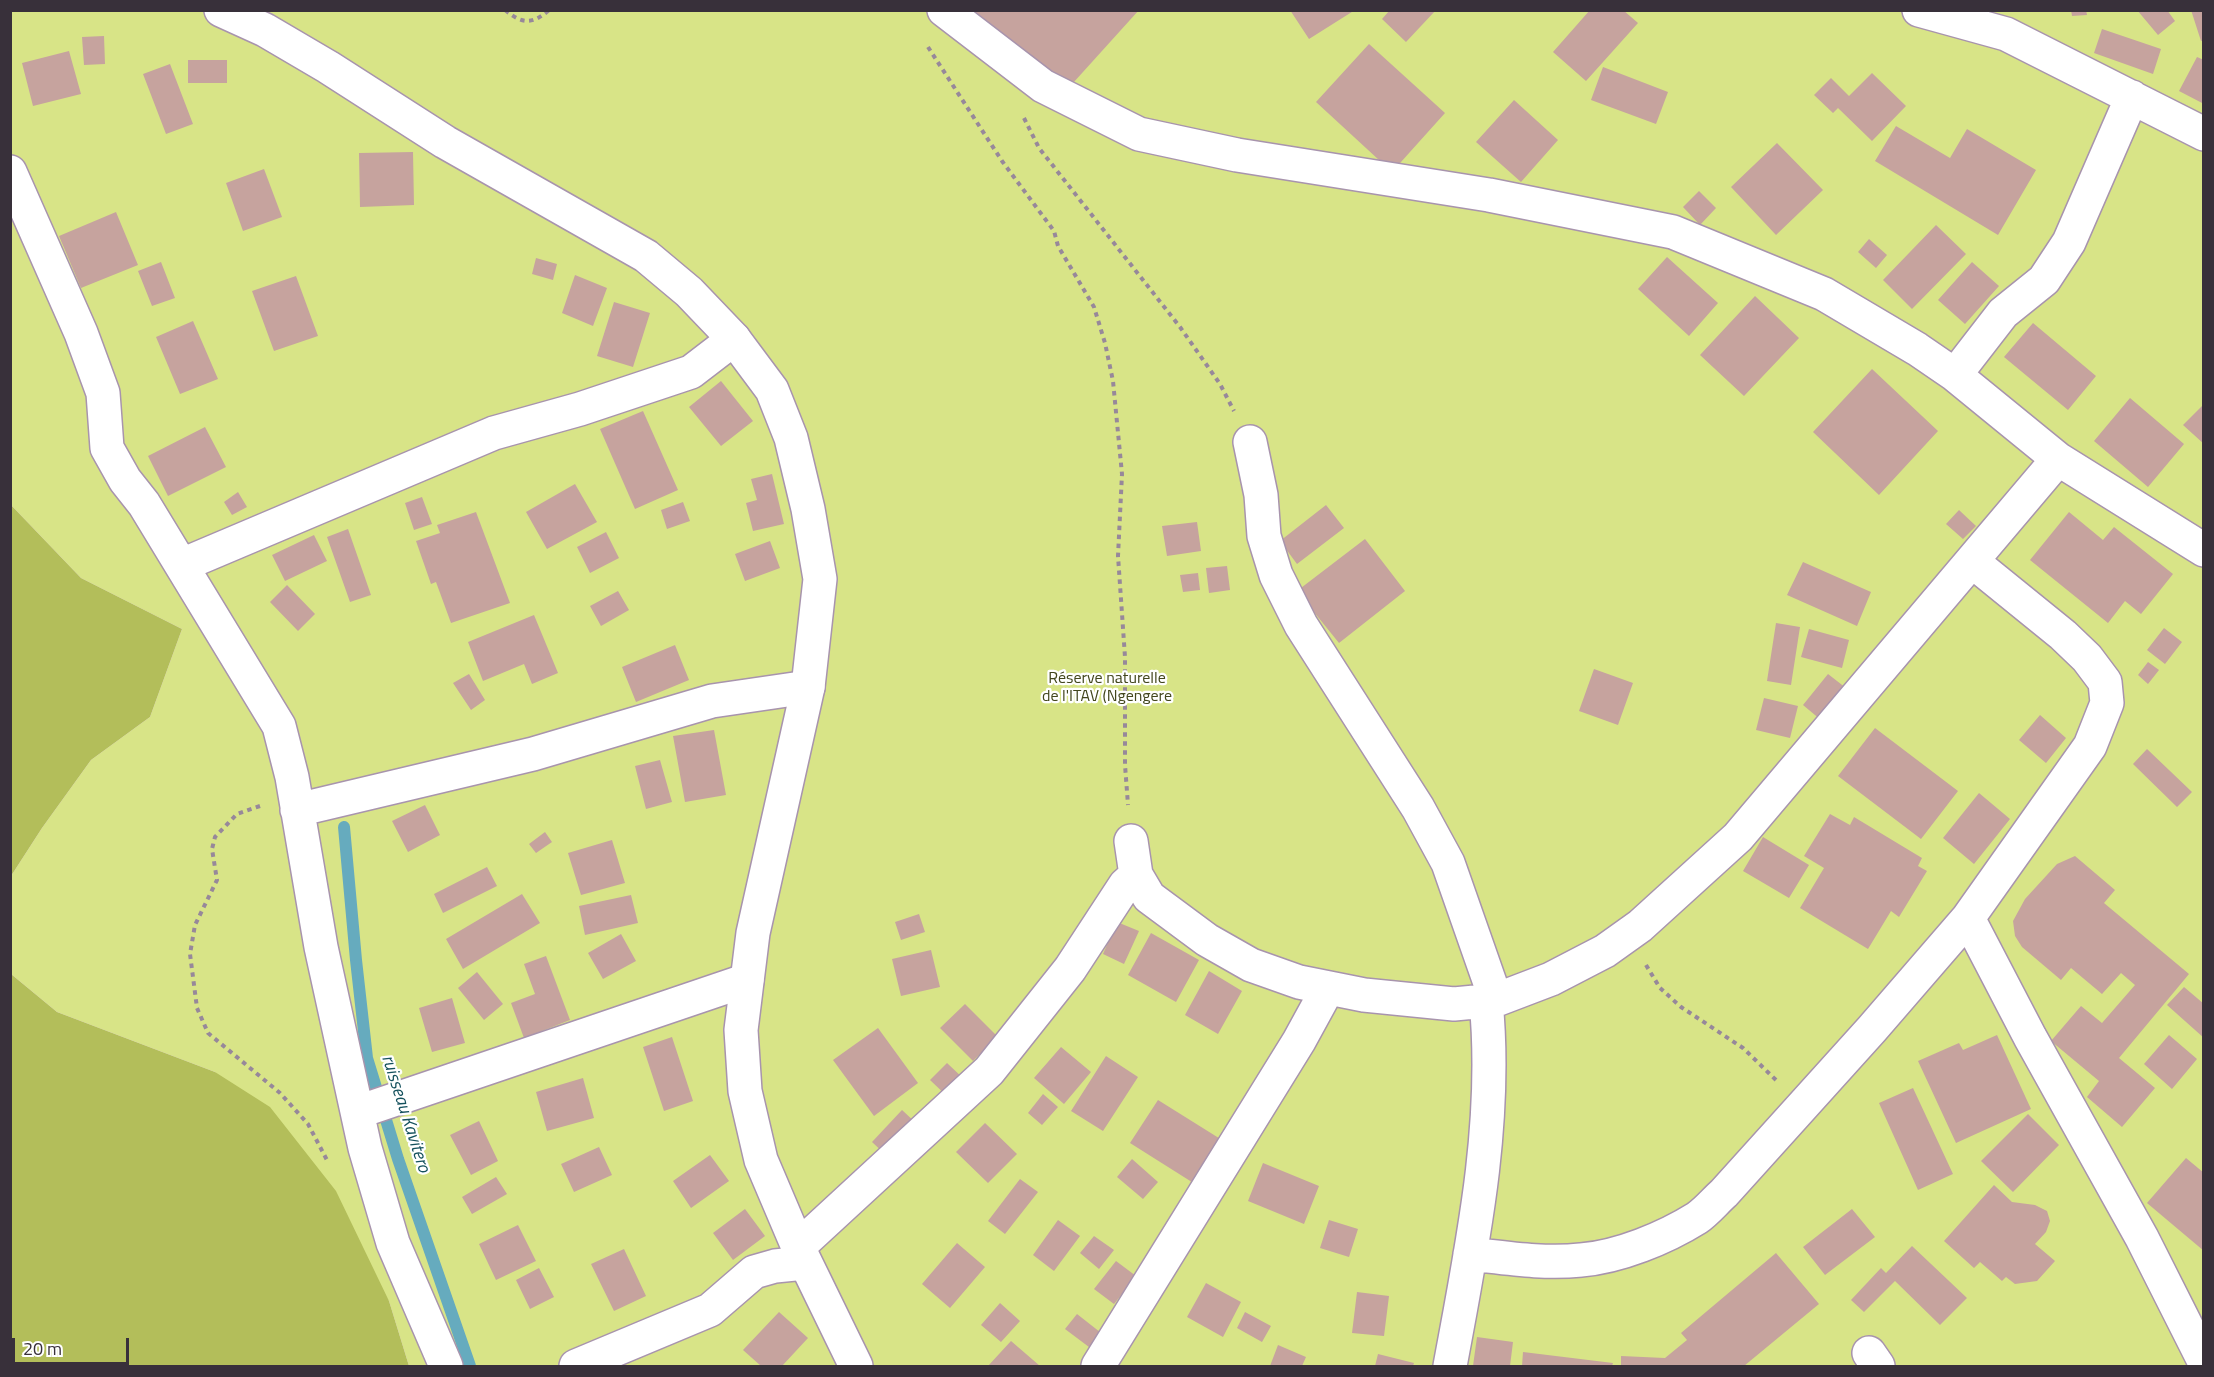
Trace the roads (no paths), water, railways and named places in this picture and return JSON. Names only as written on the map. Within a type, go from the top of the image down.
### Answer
[{"type":"street","points":[[221,10],[265,30],[328,67],[445,142],[646,256],[689,292],[734,339],[772,390],[791,438],[808,509],[820,579],[808,687],[753,933],[741,1030],[745,1091],[761,1160],[801,1255],[856,1366]]},
{"type":"street","points":[[944,10],[1043,86],[1139,134],[1238,155],[1489,195],[1673,232],[1824,294],[1917,349],[1955,375],[2058,459],[2204,550]]},
{"type":"street","points":[[1919,10],[2011,22],[2132,97],[2204,134]]},
{"type":"street","points":[[1955,375],[2003,313],[2044,280],[2069,242],[2132,97]]},
{"type":"street","points":[[10,172],[81,333],[103,393],[107,448],[124,480],[144,504],[279,726],[296,802],[321,947],[365,1148],[393,1243],[446,1366]]},
{"type":"street","points":[[182,565],[494,433],[580,409],[691,372],[734,339]]},
{"type":"street","points":[[1250,442],[1261,495],[1264,536],[1276,575],[1301,625],[1418,808],[1448,863],[1491,1000],[1484,1148],[1470,1254],[1450,1366]]},
{"type":"street","points":[[1131,841],[1136,875],[1149,897],[1207,940],[1251,965],[1299,982],[1364,995],[1454,1004],[1491,1000],[1551,979],[1605,951],[1640,926],[1738,837],[2058,459]]},
{"type":"street","points":[[1470,1254],[1530,1261],[1581,1260],[1628,1250],[1668,1234],[1699,1217],[1724,1193],[1802,1107],[1968,918],[2090,746],[2107,703],[2105,682],[2087,658],[2063,635],[1973,561]]},
{"type":"street","points":[[296,802],[533,754],[712,701],[808,687]]},
{"type":"street","points":[[576,1366],[710,1310],[754,1272],[801,1255],[989,1071],[1070,969],[1125,885],[1136,875]]},
{"type":"street","points":[[1968,918],[2030,1037],[2142,1238],[2204,1360]]},
{"type":"street","points":[[358,1112],[747,980]]},
{"type":"street","points":[[1098,1366],[1293,1052],[1328,988]]},
{"type":"waterway","name":"ruisseau Kavitero","points":[[344,827],[367,1058],[398,1159],[470,1366]]},
{"type":"park label","name":"Réserve naturelle de l'ITAV (Ngengere","points":[[1107,688]]}]
